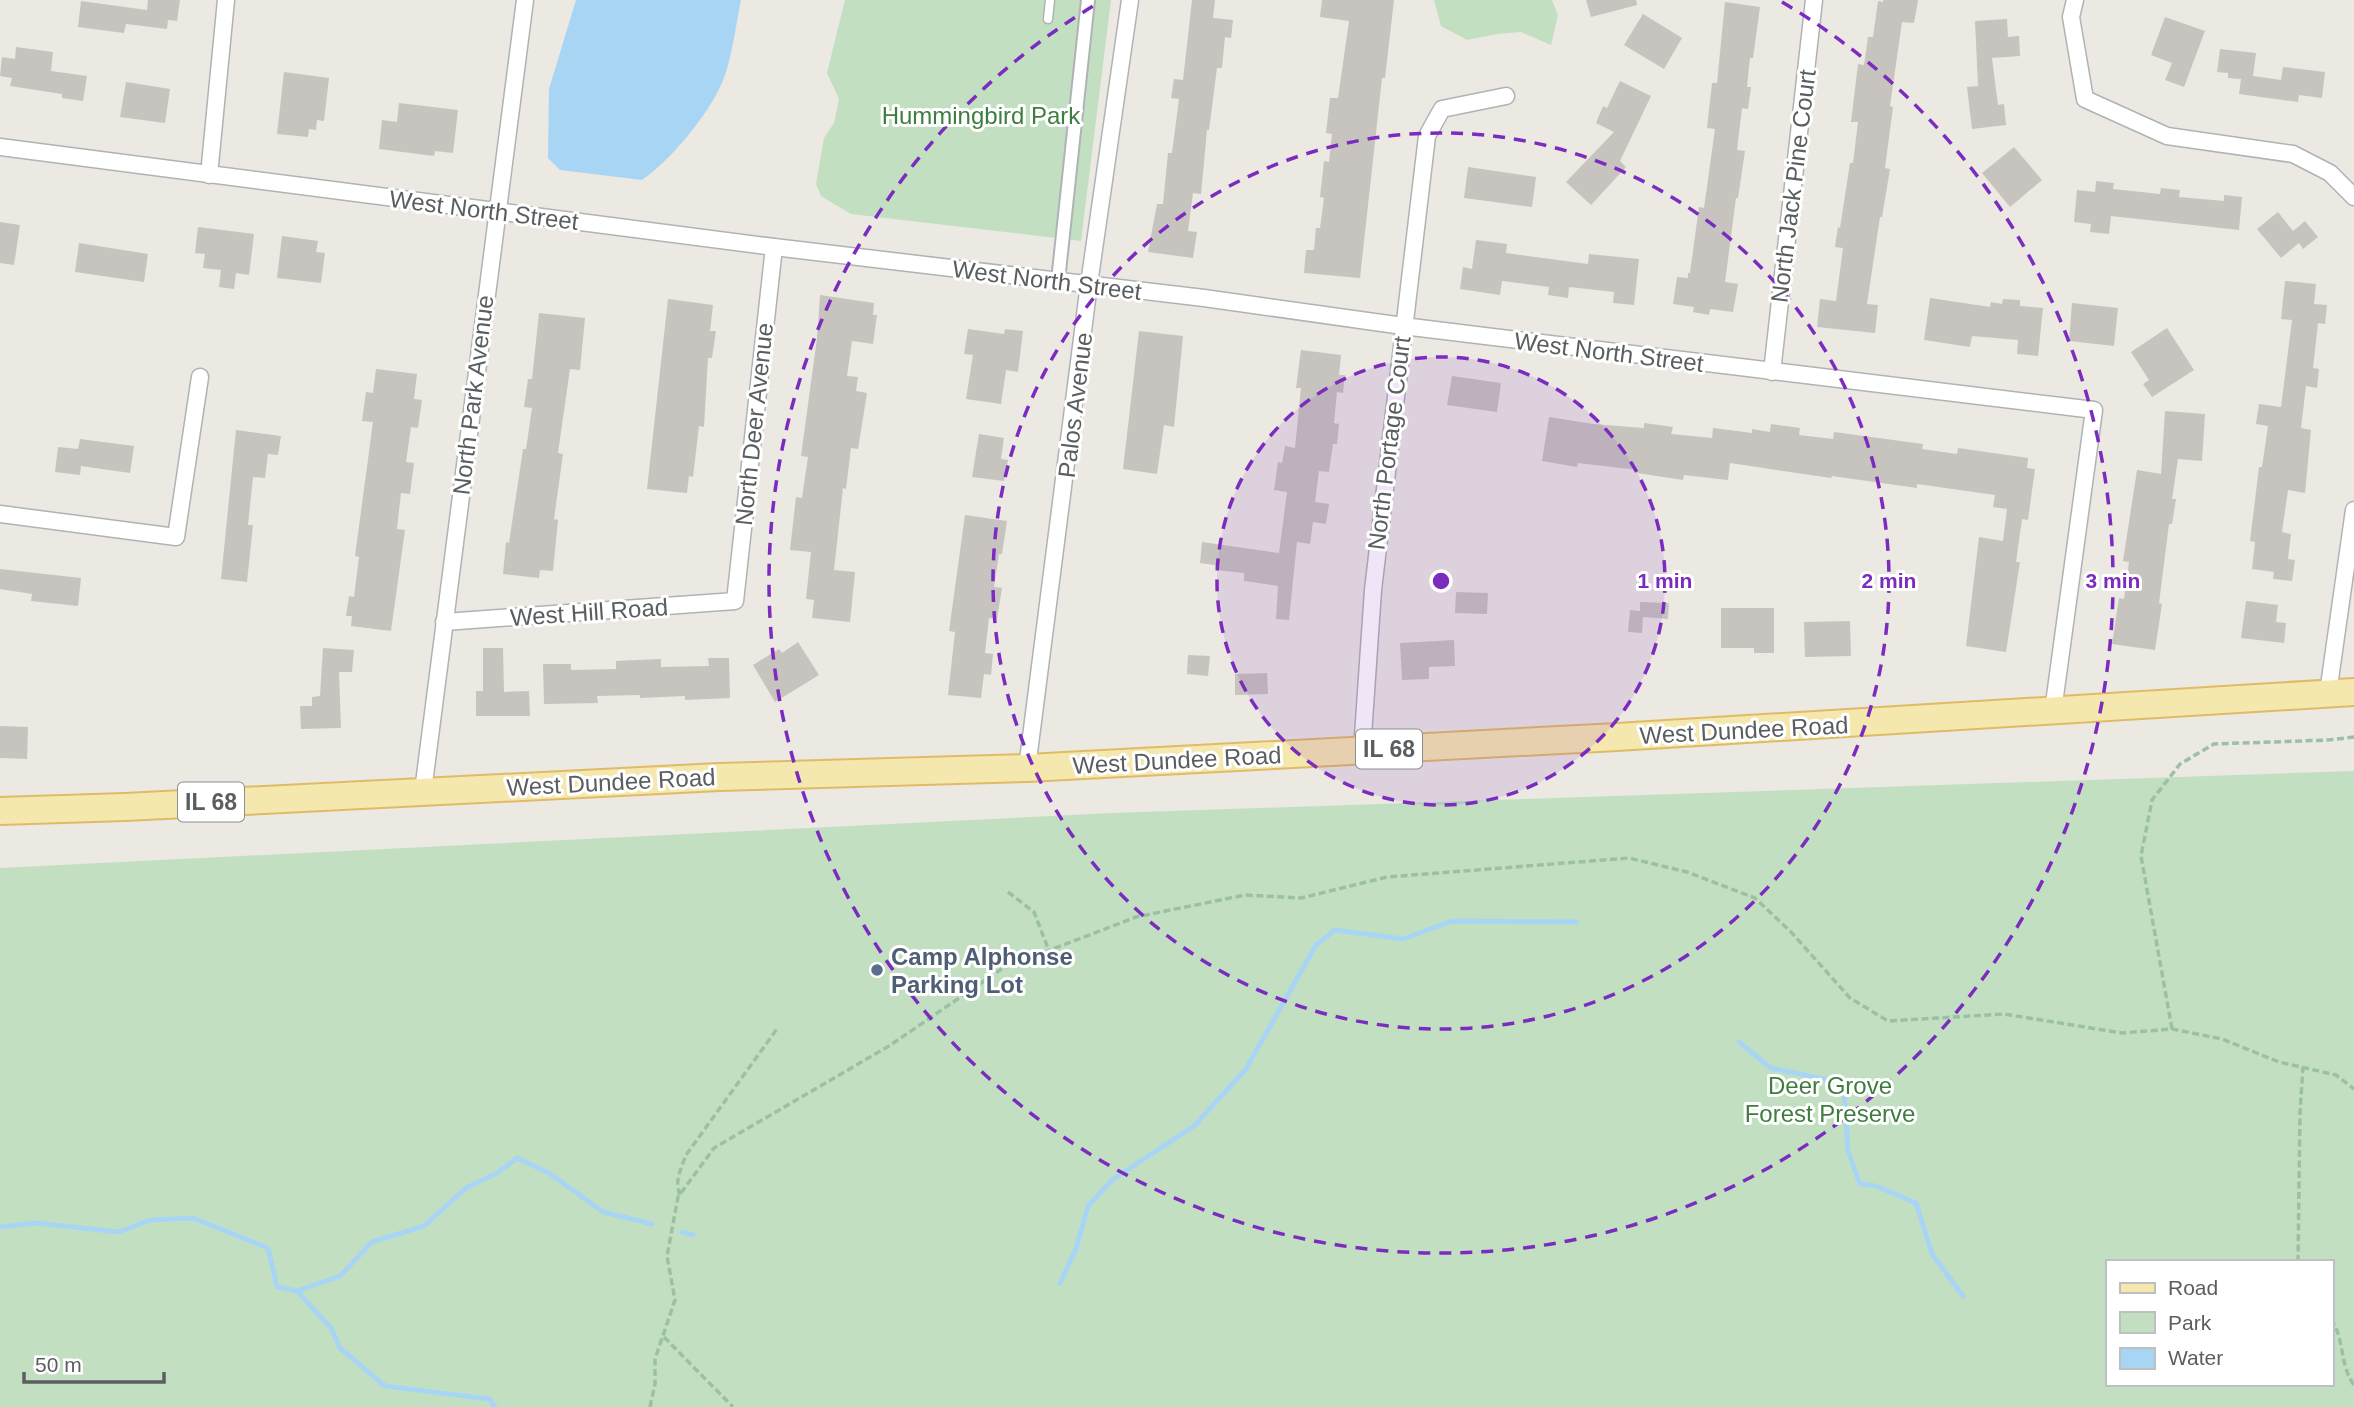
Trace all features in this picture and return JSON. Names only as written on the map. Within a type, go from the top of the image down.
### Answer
[{"type":"main road","name":"West Dundee Road","points":[[0,811],[719,777],[1027,768],[2053,711],[2341,692]]},
{"type":"street","points":[[209,176],[226,0]]},
{"type":"street","name":"North Park Avenue","points":[[423,791],[525,0]]},
{"type":"street","points":[[1058,281],[1088,0]]},
{"type":"street","name":"Palos Avenue","points":[[1027,768],[1089,284],[1129,0]]},
{"type":"street","name":"North Jack Pine Court","points":[[1772,372],[1814,0]]},
{"type":"street","points":[[2075,0],[2071,17],[2085,99],[2166,135],[2293,154],[2330,173],[2354,197]]},
{"type":"street","name":"North Portage Court","points":[[1362,750],[1373,590],[1427,136],[1442,109],[1506,96]]},
{"type":"street","name":"West North Street","points":[[0,147],[774,247],[2094,410],[2053,711]]},
{"type":"street","name":"North Deer Avenue","points":[[735,601],[774,247]]},
{"type":"street","points":[[0,514],[176,537],[200,377]]},
{"type":"street","points":[[2341,692],[2354,510]]},
{"type":"street","name":"West Hill Road","points":[[444,622],[735,601]]},
{"type":"lane","points":[[1048,19],[1050,0]]},
{"type":"path","points":[[2172,1029],[2141,856],[2152,800],[2180,764],[2214,744],[2354,737]]},
{"type":"path","points":[[650,1407],[655,1384],[655,1359],[676,1300],[667,1256],[680,1195],[714,1147],[889,1046],[1003,968],[1136,918],[1245,895],[1301,898],[1388,877],[1629,858],[1687,872],[1755,898],[1850,998],[1888,1021],[2004,1014],[2122,1033],[2172,1029],[2222,1039],[2279,1062],[2336,1074],[2354,1089]]},
{"type":"path","points":[[1008,892],[1034,912],[1049,951]]},
{"type":"path","points":[[680,1195],[678,1175],[686,1155],[777,1029]]},
{"type":"path","points":[[2298,1260],[2303,1067]]},
{"type":"path","points":[[2333,1324],[2341,1343],[2343,1366],[2354,1385]]},
{"type":"path","points":[[664,1337],[733,1407]]},
{"type":"green space","name":"Hummingbird Park","points":[[845,0],[1111,0],[1081,241],[851,214],[821,196],[816,184],[824,138],[834,123],[839,99],[827,73]]},
{"type":"green space","points":[[1434,0],[1552,0],[1558,15],[1551,45],[1521,32],[1467,40],[1441,26]]},
{"type":"green space","name":"Deer Grove Forest Preserve","points":[[2354,771],[2354,1407],[0,1407],[0,868],[1112,813]]},
{"type":"water","points":[[576,0],[741,0],[730,57],[719,89],[690,133],[666,160],[642,180],[560,170],[548,158],[549,89]]},
{"type":"building","points":[[148,0],[180,0],[177,21],[168,20],[167,29],[126,24],[124,33],[78,27],[81,1],[147,10]]},
{"type":"building","points":[[1192,0],[1215,0],[1213,18],[1233,20],[1231,38],[1225,37],[1222,68],[1217,68],[1207,130],[1201,194],[1193,193],[1188,231],[1197,232],[1193,258],[1148,252],[1157,204],[1163,204],[1168,153],[1172,153],[1179,99],[1171,98],[1174,79],[1183,80]]},
{"type":"building","points":[[1322,0],[1394,0],[1385,78],[1382,78],[1360,278],[1304,273],[1306,250],[1314,250],[1316,228],[1320,228],[1324,198],[1320,197],[1324,161],[1329,162],[1332,134],[1326,133],[1330,98],[1338,98],[1349,21],[1320,17]]},
{"type":"building","points":[[1586,0],[1636,0],[1637,5],[1591,17]]},
{"type":"building","points":[[1918,0],[1914,23],[1902,22],[1890,106],[1893,107],[1885,168],[1890,169],[1867,304],[1878,305],[1875,333],[1817,327],[1820,299],[1836,301],[1843,248],[1835,247],[1850,163],[1853,163],[1858,122],[1851,122],[1858,64],[1864,65],[1868,37],[1873,37],[1878,1]]},
{"type":"building","points":[[1725,2],[1760,7],[1753,58],[1750,58],[1747,87],[1751,87],[1748,109],[1742,108],[1737,150],[1745,151],[1725,282],[1738,284],[1733,312],[1710,309],[1709,315],[1693,312],[1694,307],[1673,304],[1677,277],[1688,278],[1690,273],[1699,207],[1704,208],[1715,129],[1707,128],[1712,83],[1717,83]]},
{"type":"building","points":[[1643,14],[1682,38],[1664,69],[1624,45]]},
{"type":"building","points":[[2165,17],[2205,31],[2184,87],[2165,80],[2172,63],[2151,55]]},
{"type":"building","points":[[2007,19],[2008,37],[2019,36],[2020,56],[1992,58],[1998,105],[2004,104],[2006,125],[1972,129],[1967,87],[1978,86],[1975,21]]},
{"type":"building","points":[[16,47],[53,52],[51,71],[87,76],[83,101],[62,98],[62,94],[10,86],[12,78],[0,76],[2,57],[15,59]]},
{"type":"building","points":[[2220,49],[2256,53],[2253,76],[2281,80],[2283,67],[2325,72],[2322,98],[2299,95],[2298,102],[2239,94],[2241,79],[2228,78],[2228,73],[2217,72]]},
{"type":"building","points":[[284,72],[329,78],[324,121],[317,120],[316,130],[309,129],[308,137],[277,134]]},
{"type":"building","points":[[1620,81],[1651,96],[1620,161],[1626,167],[1591,205],[1566,182],[1614,132],[1596,123],[1603,106],[1607,108]]},
{"type":"building","points":[[126,82],[170,89],[165,123],[120,117]]},
{"type":"building","points":[[399,103],[458,110],[453,153],[435,151],[434,156],[379,149],[382,120],[397,122]]},
{"type":"building","points":[[2014,147],[2042,180],[2010,207],[1982,173]]},
{"type":"building","points":[[1468,167],[1536,177],[1532,207],[1464,198]]},
{"type":"building","points":[[2096,181],[2114,183],[2113,189],[2160,194],[2161,188],[2180,190],[2179,197],[2224,201],[2224,195],[2242,197],[2239,230],[2111,216],[2109,234],[2090,232],[2091,224],[2074,222],[2077,190],[2095,192]]},
{"type":"building","points":[[2278,212],[2293,231],[2305,221],[2318,237],[2303,249],[2299,243],[2281,258],[2257,229]]},
{"type":"building","points":[[0,222],[20,225],[14,265],[0,263]]},
{"type":"building","points":[[198,227],[254,234],[249,275],[236,273],[234,289],[219,287],[221,270],[203,268],[205,254],[195,253]]},
{"type":"building","points":[[282,236],[318,241],[316,252],[325,253],[321,283],[277,278]]},
{"type":"building","points":[[1476,240],[1507,244],[1506,253],[1588,264],[1589,254],[1639,259],[1634,305],[1613,303],[1614,292],[1569,287],[1568,298],[1548,295],[1549,287],[1502,281],[1500,295],[1460,289],[1463,267],[1472,269]]},
{"type":"building","points":[[79,243],[148,254],[144,282],[75,272]]},
{"type":"building","points":[[2285,281],[2316,284],[2314,304],[2327,305],[2325,324],[2318,323],[2313,368],[2319,369],[2317,388],[2306,386],[2301,428],[2311,430],[2305,493],[2288,490],[2282,532],[2291,534],[2288,559],[2295,560],[2292,581],[2273,579],[2274,572],[2252,569],[2255,542],[2250,541],[2259,467],[2262,467],[2268,426],[2256,424],[2259,404],[2281,407],[2292,320],[2281,319]]},
{"type":"building","points":[[820,295],[874,303],[873,315],[877,315],[873,344],[852,341],[847,376],[858,377],[856,391],[867,393],[858,449],[851,448],[846,489],[843,488],[834,570],[855,572],[850,622],[812,618],[814,600],[806,599],[811,552],[790,550],[796,497],[802,498],[808,457],[801,456]]},
{"type":"building","points":[[1930,298],[1990,307],[1991,302],[2002,304],[2003,299],[2020,300],[2020,306],[2043,308],[2038,356],[2017,354],[2018,340],[1972,336],[1970,347],[1924,340]]},
{"type":"building","points":[[668,299],[713,305],[710,331],[716,331],[712,358],[708,358],[704,427],[699,426],[693,477],[689,476],[687,493],[647,489]]},
{"type":"building","points":[[2072,303],[2118,308],[2114,346],[2069,341]]},
{"type":"building","points":[[539,313],[585,318],[580,370],[570,369],[558,453],[563,454],[554,519],[558,520],[553,571],[540,570],[539,578],[503,574],[506,542],[509,543],[532,408],[524,407],[528,379],[532,379]]},
{"type":"building","points":[[2167,328],[2194,370],[2152,397],[2143,384],[2149,380],[2131,352]]},
{"type":"building","points":[[968,329],[1004,334],[1005,329],[1023,331],[1018,372],[1006,370],[1001,404],[966,399],[973,355],[964,354]]},
{"type":"building","points":[[1139,331],[1183,336],[1174,427],[1164,425],[1157,474],[1123,469]]},
{"type":"building","points":[[1301,350],[1341,355],[1339,375],[1345,375],[1343,393],[1337,392],[1334,423],[1339,424],[1337,444],[1333,444],[1329,472],[1319,471],[1315,502],[1329,504],[1326,524],[1313,522],[1310,544],[1297,542],[1289,620],[1276,619],[1278,586],[1244,581],[1244,573],[1216,570],[1215,565],[1200,563],[1202,542],[1279,553],[1287,492],[1274,490],[1278,462],[1282,463],[1285,446],[1295,448],[1301,388],[1296,388]]},
{"type":"building","points":[[376,369],[417,374],[414,399],[422,400],[418,428],[411,427],[406,462],[414,463],[410,494],[401,493],[397,529],[405,530],[391,631],[351,626],[352,616],[346,616],[349,596],[354,597],[359,557],[355,556],[373,422],[362,421],[366,392],[373,393]]},
{"type":"building","points":[[1452,376],[1501,383],[1497,412],[1447,405]]},
{"type":"building","points":[[2165,411],[2205,414],[2202,461],[2178,459],[2172,499],[2176,499],[2172,524],[2169,524],[2155,650],[2112,644],[2119,598],[2124,599],[2129,562],[2123,561],[2137,470],[2161,474]]},
{"type":"building","points":[[1549,417],[1644,428],[1644,423],[1673,427],[1671,434],[1712,438],[1713,428],[1752,433],[1752,429],[1770,432],[1771,424],[1800,428],[1799,435],[1833,439],[1834,432],[1923,444],[1922,449],[1957,454],[1958,448],[2028,458],[2027,468],[2035,469],[2028,520],[2022,519],[2016,562],[2020,562],[2006,652],[1966,646],[1979,537],[2003,541],[2007,509],[1993,507],[1995,495],[1917,484],[1917,488],[1832,476],[1831,478],[1730,463],[1728,480],[1684,475],[1683,480],[1637,473],[1638,470],[1578,463],[1577,467],[1542,461]]},
{"type":"building","points":[[236,430],[281,436],[278,455],[268,454],[265,478],[253,477],[248,525],[253,525],[247,582],[221,579]]},
{"type":"building","points":[[979,434],[1004,438],[1001,459],[1008,460],[1004,481],[972,477]]},
{"type":"building","points":[[80,439],[134,446],[130,473],[81,466],[80,475],[55,472],[58,447],[78,449]]},
{"type":"building","points":[[965,515],[1007,521],[994,587],[1002,588],[997,619],[989,618],[985,653],[993,654],[991,675],[984,674],[981,698],[948,695],[955,632],[949,631]]},
{"type":"building","points":[[0,569],[81,578],[78,606],[31,601],[32,594],[0,589]]},
{"type":"building","points":[[1456,592],[1488,593],[1487,614],[1455,613]]},
{"type":"building","points":[[2246,601],[2278,605],[2276,622],[2286,623],[2284,643],[2241,638]]},
{"type":"building","points":[[1640,602],[1669,603],[1668,619],[1643,617],[1642,633],[1628,632],[1630,610],[1640,611]]},
{"type":"building","points":[[1721,608],[1774,608],[1774,653],[1754,653],[1754,648],[1721,648]]},
{"type":"building","points":[[1850,621],[1851,656],[1805,657],[1804,622]]},
{"type":"building","points":[[1454,640],[1455,666],[1429,667],[1429,679],[1402,680],[1400,643]]},
{"type":"building","points":[[798,642],[819,675],[775,702],[753,665],[779,649],[782,653]]},
{"type":"building","points":[[323,648],[354,650],[352,672],[339,672],[341,728],[301,729],[300,706],[312,706],[312,697],[320,696]]},
{"type":"building","points":[[483,648],[503,648],[504,692],[529,691],[530,716],[476,716],[476,691],[483,691]]},
{"type":"building","points":[[1188,655],[1210,656],[1208,676],[1187,674]]},
{"type":"building","points":[[708,658],[729,658],[730,698],[685,700],[685,696],[597,696],[598,703],[544,704],[543,664],[571,664],[571,670],[616,669],[616,661],[661,659],[661,667],[709,666]]},
{"type":"building","points":[[1267,673],[1268,694],[1235,695],[1235,674]]},
{"type":"building","points":[[0,726],[28,727],[27,759],[0,758]]},
{"type":"waterway","points":[[1060,1283],[1076,1249],[1088,1206],[1112,1180],[1194,1126],[1246,1069],[1316,945],[1335,930],[1403,939],[1452,921],[1577,922]]},
{"type":"waterway","points":[[1739,1042],[1771,1068],[1829,1080],[1844,1090],[1848,1151],[1860,1184],[1876,1186],[1916,1203],[1932,1254],[1963,1296]]},
{"type":"waterway","points":[[0,1227],[36,1223],[119,1232],[150,1220],[193,1218],[268,1248],[277,1287],[297,1291],[340,1276],[372,1242],[424,1226],[466,1188],[497,1173],[517,1158],[549,1173],[603,1212],[652,1224]]},
{"type":"waterway","points":[[682,1232],[693,1235]]},
{"type":"waterway","points":[[297,1291],[331,1328],[340,1348],[385,1386],[489,1399],[495,1407]]},
{"type":"place","name":"Camp Alphonse Parking Lot","points":[[877,970]]}]
